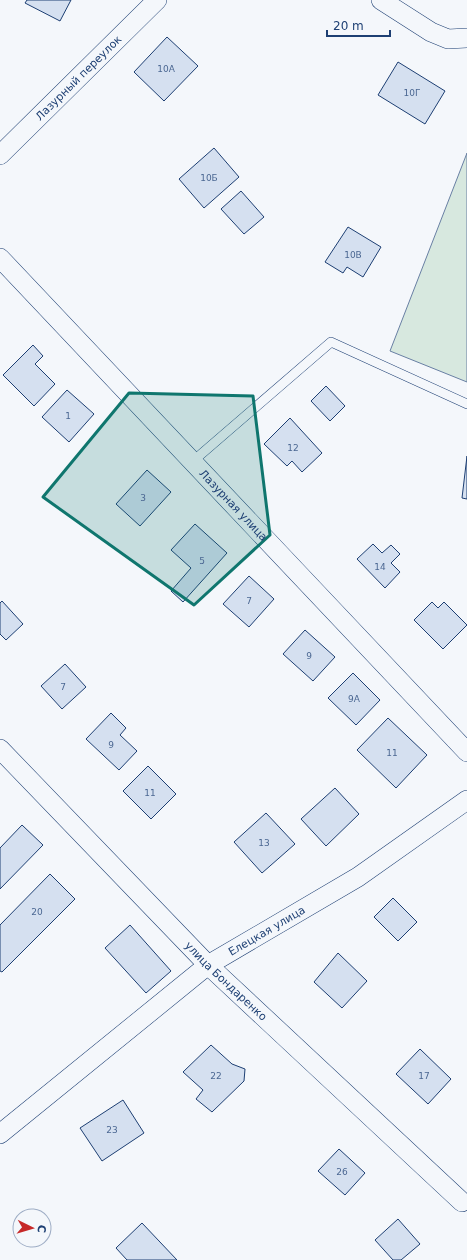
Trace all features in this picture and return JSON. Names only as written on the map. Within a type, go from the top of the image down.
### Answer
[{"type":"street","name":"Лазурный переулок","points":[[0,155],[157,0]]},
{"type":"street","points":[[380,0],[431,32],[448,39],[467,38]]},
{"type":"street","name":"Лазурная улица","points":[[0,258],[467,752]]},
{"type":"street","name":"улица Бондаренко","points":[[0,749],[208,966],[462,1202]]},
{"type":"street","name":"Елецкая улица","points":[[0,1134],[208,966],[358,877],[467,800]]},
{"type":"lane","points":[[192,462],[331,342],[467,404]]},
{"type":"highlighted area","points":[[129,393],[253,396],[270,535],[194,605],[43,497]]},
{"type":"shaded area","points":[[467,153],[467,382],[390,351]]},
{"type":"building","points":[[27,0],[71,0],[60,21],[25,3]]},
{"type":"building","points":[[167,37],[198,66],[164,101],[134,72]]},
{"type":"building","points":[[398,62],[445,91],[425,124],[378,95]]},
{"type":"building","points":[[214,148],[239,177],[204,208],[179,179]]},
{"type":"building","points":[[241,191],[264,217],[244,234],[221,209]]},
{"type":"building","points":[[348,227],[381,247],[363,277],[347,267],[343,273],[325,262]]},
{"type":"building","points":[[33,345],[43,356],[35,364],[55,384],[34,406],[3,375]]},
{"type":"building","points":[[326,386],[345,406],[330,421],[311,401]]},
{"type":"building","points":[[67,390],[94,414],[69,442],[42,417]]},
{"type":"building","points":[[290,418],[322,453],[302,472],[292,461],[287,466],[264,444]]},
{"type":"building","points":[[467,456],[467,499],[462,498]]},
{"type":"building","points":[[147,470],[171,492],[140,526],[116,504]]},
{"type":"building","points":[[195,524],[227,553],[183,602],[171,591],[191,568],[171,550]]},
{"type":"building","points":[[373,544],[382,553],[391,545],[400,554],[391,563],[400,572],[385,588],[357,559]]},
{"type":"building","points":[[249,576],[274,599],[249,627],[223,604]]},
{"type":"building","points":[[2,601],[23,624],[6,640],[0,634],[0,603]]},
{"type":"building","points":[[432,602],[438,608],[444,602],[467,625],[443,649],[414,620]]},
{"type":"building","points":[[305,630],[335,657],[313,681],[283,654]]},
{"type":"building","points":[[65,664],[86,687],[62,709],[41,686]]},
{"type":"building","points":[[353,673],[380,700],[356,725],[328,698]]},
{"type":"building","points":[[111,713],[126,728],[120,735],[137,751],[119,770],[86,739]]},
{"type":"building","points":[[388,718],[427,755],[396,788],[357,750]]},
{"type":"building","points":[[148,766],[176,794],[151,819],[123,791]]},
{"type":"building","points":[[335,788],[359,814],[326,846],[301,819]]},
{"type":"building","points":[[266,813],[295,844],[262,873],[234,842]]},
{"type":"building","points":[[22,825],[43,845],[0,889],[0,848]]},
{"type":"building","points":[[50,874],[75,899],[2,972],[0,971],[0,925]]},
{"type":"building","points":[[393,898],[417,922],[398,941],[374,917]]},
{"type":"building","points":[[130,925],[171,971],[146,993],[105,948]]},
{"type":"building","points":[[338,953],[367,981],[342,1008],[314,982]]},
{"type":"building","points":[[211,1045],[232,1064],[245,1069],[244,1081],[212,1112],[196,1099],[203,1090],[183,1072]]},
{"type":"building","points":[[420,1049],[451,1079],[428,1104],[396,1074]]},
{"type":"building","points":[[123,1100],[144,1133],[102,1161],[80,1128]]},
{"type":"building","points":[[339,1149],[365,1173],[345,1195],[318,1171]]},
{"type":"building","points":[[398,1219],[420,1244],[401,1260],[393,1260],[375,1240]]},
{"type":"building","points":[[142,1223],[177,1260],[127,1260],[116,1248]]}]
